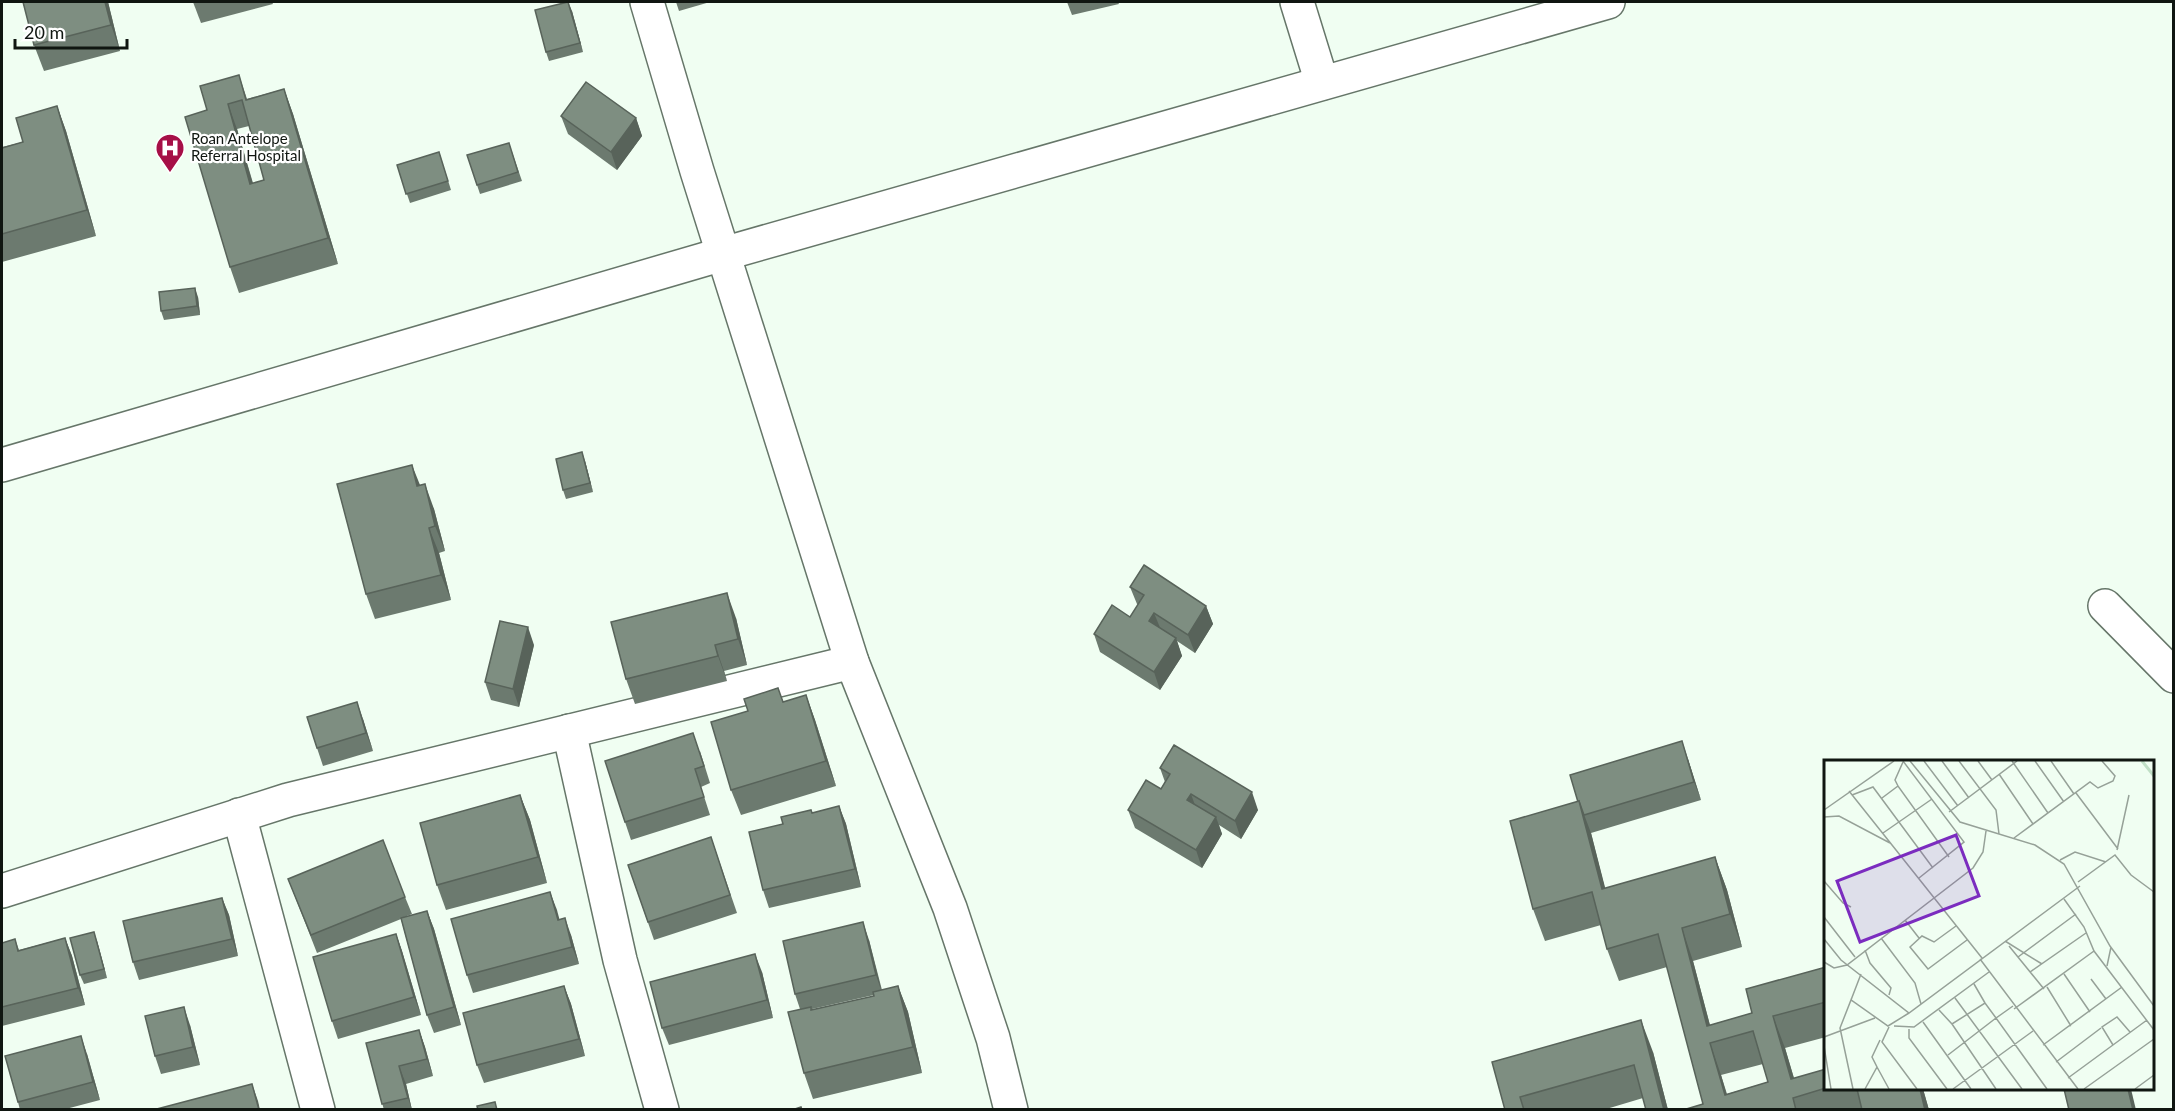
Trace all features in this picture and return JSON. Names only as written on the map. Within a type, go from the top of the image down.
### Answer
[{"type":"street","points":[[647,2],[723,254],[852,662],[950,908],[993,1038],[1011,1110]]},
{"type":"street","points":[[1297,2],[1322,83]]},
{"type":"street","points":[[2,465],[723,254],[1608,2]]},
{"type":"street","points":[[2104,606],[2174,676]]},
{"type":"street","points":[[2,891],[288,800],[852,662]]},
{"type":"street","points":[[569,731],[620,960],[662,1110]]},
{"type":"street","points":[[239,815],[318,1110]]},
{"type":"building","points":[[23,2],[105,2],[111,25],[34,45]]},
{"type":"building","points":[[568,2],[580,43],[546,52],[535,10]]},
{"type":"building","points":[[239,75],[246,100],[284,89],[328,238],[230,267],[185,117],[207,110],[200,86]],"holes":[[[242,100],[264,180],[250,184],[228,104]]]},
{"type":"building","points":[[586,82],[636,118],[611,152],[561,116]]},
{"type":"building","points":[[57,106],[87,210],[2,234],[2,148],[23,142],[16,118]]},
{"type":"building","points":[[509,143],[518,172],[477,185],[467,155]]},
{"type":"building","points":[[439,152],[448,181],[406,194],[397,165]]},
{"type":"building","points":[[195,288],[197,306],[161,311],[159,292]]},
{"type":"building","points":[[582,452],[590,483],[563,490],[556,459]]},
{"type":"building","points":[[412,465],[417,486],[425,484],[435,526],[429,528],[441,575],[366,594],[337,484]]},
{"type":"building","points":[[1144,565],[1206,606],[1188,635],[1154,613],[1149,621],[1176,638],[1154,672],[1094,634],[1112,605],[1130,617],[1144,595],[1130,587]]},
{"type":"building","points":[[727,593],[738,639],[715,645],[718,656],[626,679],[611,622]]},
{"type":"building","points":[[500,621],[528,627],[513,689],[485,682]]},
{"type":"building","points":[[778,688],[783,702],[806,695],[826,761],[731,790],[711,722],[748,711],[744,699]]},
{"type":"building","points":[[357,702],[366,733],[317,748],[307,717]]},
{"type":"building","points":[[693,733],[704,766],[695,769],[704,797],[625,822],[605,761]]},
{"type":"building","points":[[1682,741],[1694,782],[1584,815],[1570,775]]},
{"type":"building","points":[[1174,745],[1252,792],[1235,821],[1191,794],[1187,800],[1216,817],[1196,850],[1128,810],[1146,780],[1161,789],[1170,774],[1160,768]]},
{"type":"building","points":[[520,795],[538,857],[437,885],[420,823]]},
{"type":"building","points":[[1579,801],[1602,889],[1715,857],[1730,914],[1682,928],[1707,1026],[1752,1013],[1746,989],[1824,968],[1824,1003],[1773,1016],[1791,1079],[1824,1070],[1824,1089],[1793,1098],[1796,1110],[1683,1110],[1703,1104],[1658,934],[1607,949],[1592,892],[1533,909],[1510,821]],"holes":[[[1753,1031],[1768,1082],[1725,1095],[1710,1043]]]},
{"type":"building","points":[[839,806],[855,869],[763,890],[749,832],[783,824],[781,817],[811,810],[812,813]]},
{"type":"building","points":[[711,837],[730,895],[648,922],[628,865]]},
{"type":"building","points":[[383,840],[405,897],[311,935],[288,879]]},
{"type":"building","points":[[550,892],[558,920],[565,918],[572,947],[467,975],[451,919]]},
{"type":"building","points":[[222,898],[232,939],[133,962],[123,921]]},
{"type":"building","points":[[427,911],[454,1007],[427,1015],[401,918]]},
{"type":"building","points":[[863,922],[876,975],[795,994],[783,941]]},
{"type":"building","points":[[94,932],[104,969],[80,975],[70,938]]},
{"type":"building","points":[[396,934],[414,997],[332,1021],[313,957]]},
{"type":"building","points":[[65,938],[78,988],[2,1007],[2,943],[15,939],[18,951]]},
{"type":"building","points":[[755,954],[767,1000],[662,1028],[650,982]]},
{"type":"building","points":[[564,986],[579,1039],[477,1065],[463,1013]]},
{"type":"building","points":[[898,986],[913,1047],[804,1073],[788,1012],[811,1007],[811,1010],[874,996],[873,992]]},
{"type":"building","points":[[184,1007],[193,1047],[155,1056],[145,1016]]},
{"type":"building","points":[[1641,1020],[1664,1110],[1646,1110],[1634,1065],[1520,1097],[1524,1110],[1505,1110],[1492,1062]]},
{"type":"building","points":[[419,1030],[427,1059],[399,1066],[408,1098],[382,1104],[366,1043]]},
{"type":"building","points":[[81,1036],[93,1082],[18,1102],[5,1056]]},
{"type":"building","points":[[252,1084],[259,1110],[153,1110]]},
{"type":"building","points":[[1857,1090],[1920,1090],[1925,1110],[1862,1110]]},
{"type":"building","points":[[2064,1090],[2128,1090],[2133,1110],[2069,1110]]},
{"type":"building","points":[[495,1102],[497,1110],[478,1110],[477,1106]]},
{"type":"place","name":"Roan Antelope Referral Hospital","points":[[170,174]]}]
